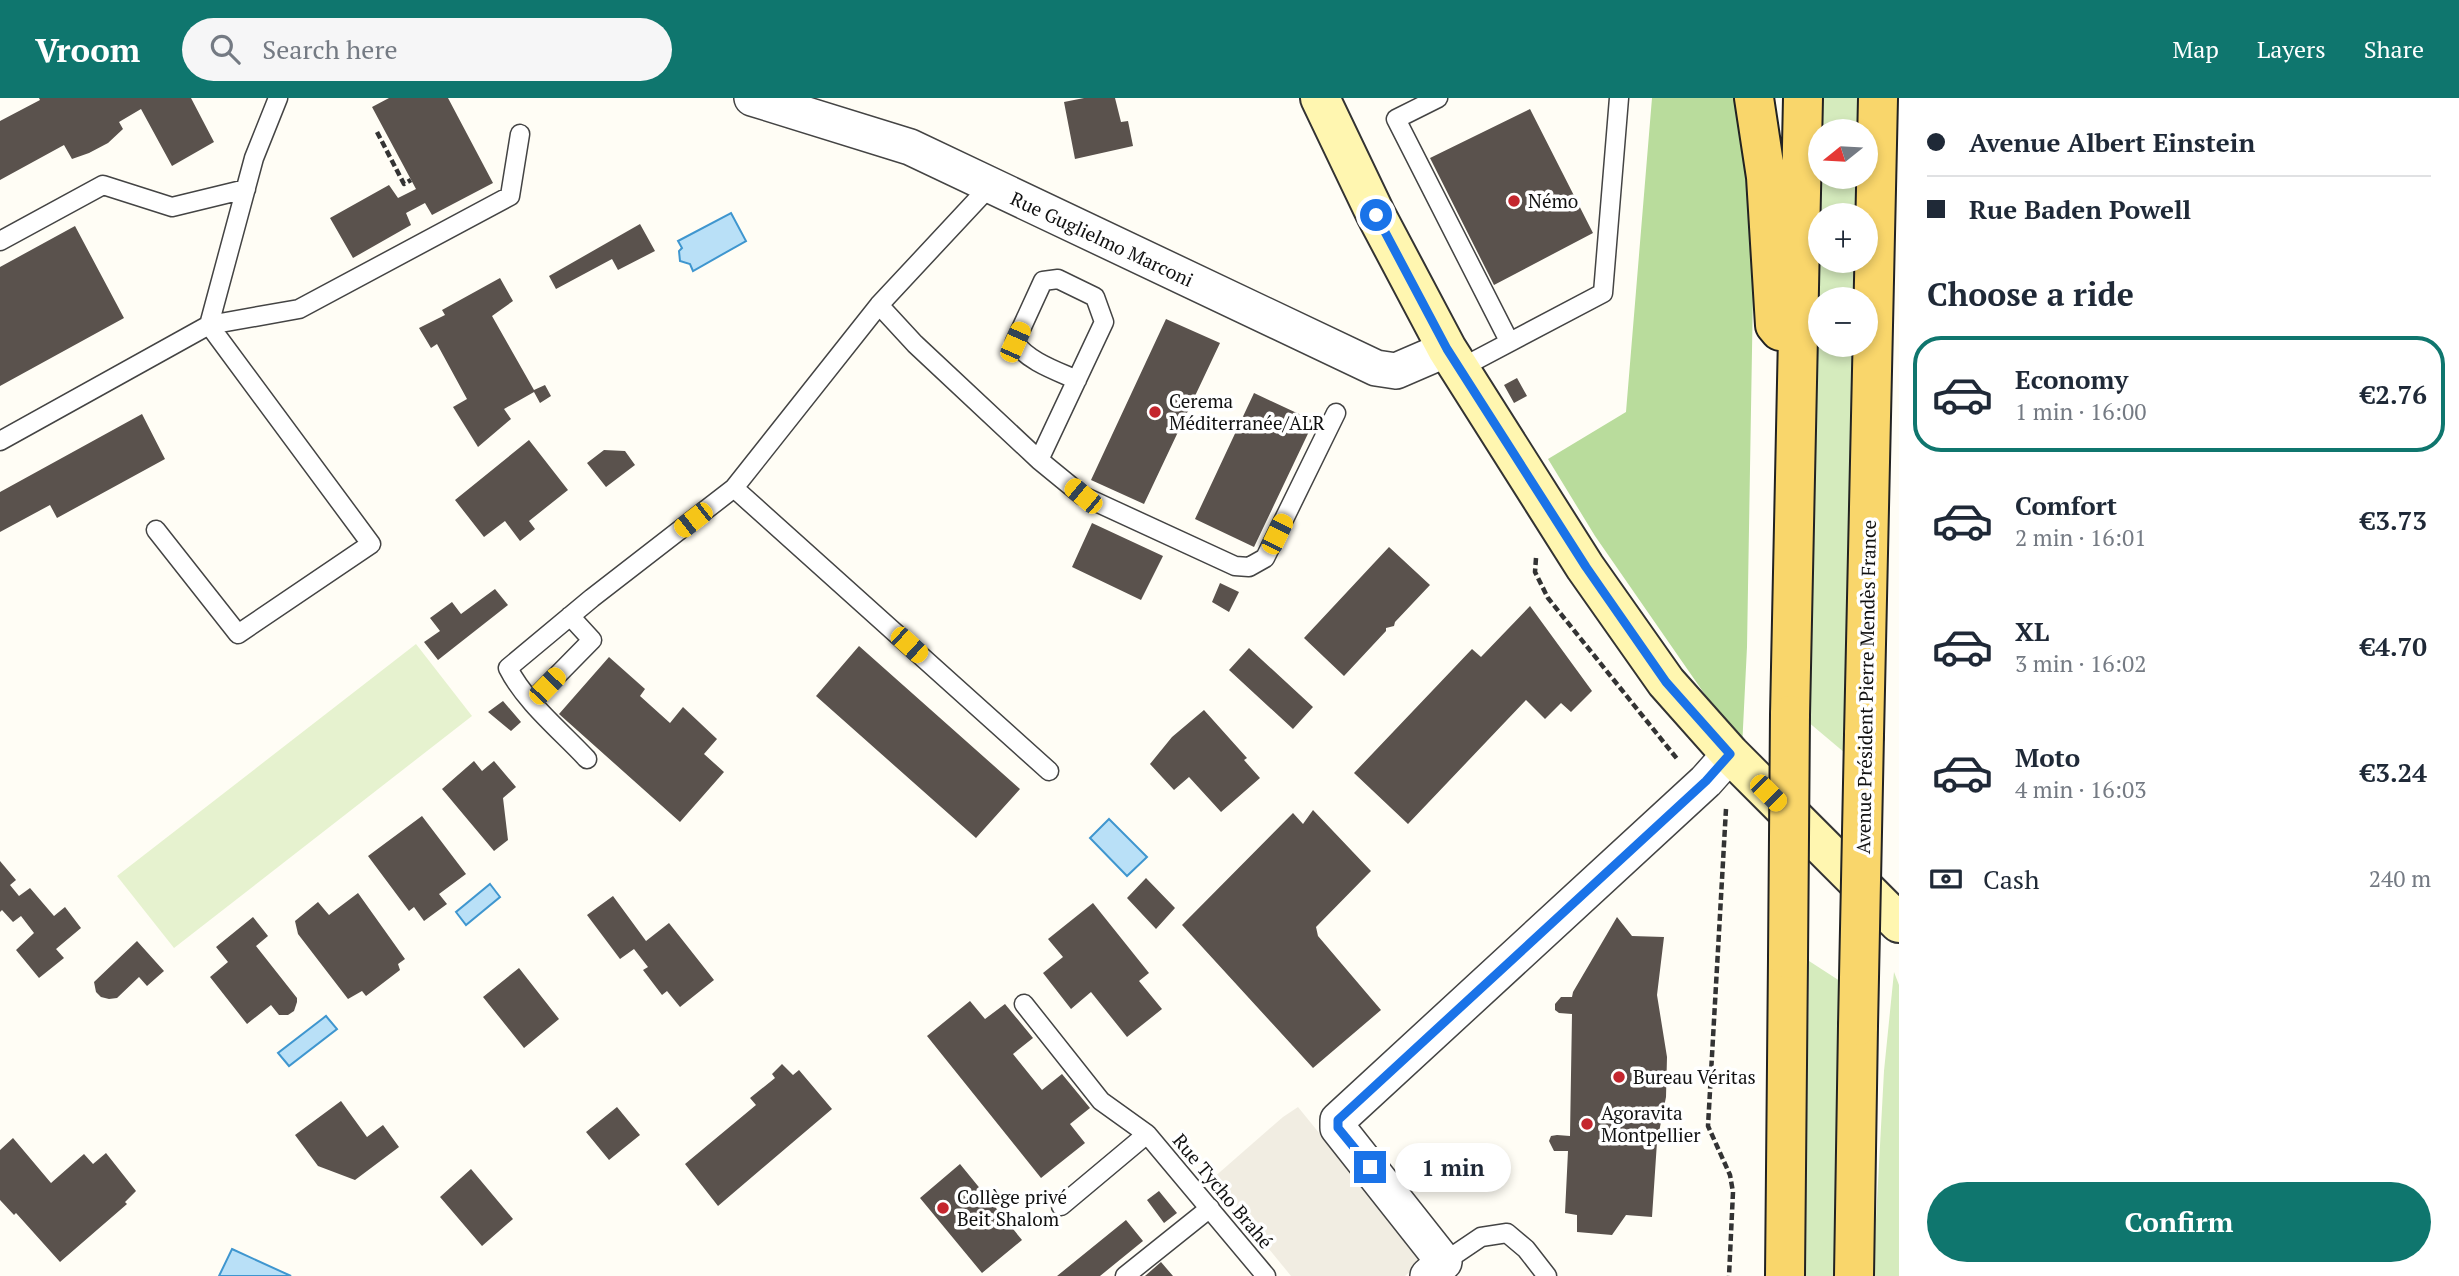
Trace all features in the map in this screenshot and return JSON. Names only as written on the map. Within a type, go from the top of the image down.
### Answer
[{"type":"main road","points":[[1320,98],[1376,215],[1453,359],[1593,577],[1666,682],[1730,754],[1899,923]]},
{"type":"main road","points":[[1754,98],[1766,177],[1775,325],[1798,355]]},
{"type":"main road","points":[[1785,1276],[1790,715],[1803,98]]},
{"type":"main road","name":"Avenue Président Pierre Mendès France","points":[[1876,203],[1878,98]]},
{"type":"main road","points":[[1878,253],[1898,237],[1899,225]]},
{"type":"main road","name":"Avenue Président Pierre Mendès France","points":[[1854,1276],[1875,273]]},
{"type":"street","name":"Rue Guglielmo Marconi","points":[[752,98],[910,147],[1376,368],[1396,371],[1453,359]]},
{"type":"street","points":[[1436,1269],[1338,1128],[1338,1120],[1706,781],[1730,754]]},
{"type":"lane","points":[[209,325],[254,158],[278,98]]},
{"type":"lane","points":[[1438,98],[1395,119],[1508,341]]},
{"type":"lane","points":[[1453,359],[1508,341],[1603,293],[1619,98]]},
{"type":"lane","points":[[0,441],[209,325],[299,309],[510,196],[520,134]]},
{"type":"lane","points":[[0,242],[103,185],[172,207],[246,189]]},
{"type":"lane","points":[[587,759],[532,701],[508,668],[734,488],[879,305],[990,186]]},
{"type":"lane","points":[[1039,460],[1077,380],[1104,322],[1095,297],[1058,279],[1043,281],[1015,342],[1019,349],[1049,368],[1077,380]]},
{"type":"lane","points":[[879,305],[915,344],[1039,460],[1083,496],[1235,566],[1249,567],[1265,558],[1336,413]]},
{"type":"lane","points":[[156,530],[238,634],[371,544],[209,325]]},
{"type":"lane","points":[[734,488],[1049,771]]},
{"type":"lane","points":[[532,701],[592,640],[570,616]]},
{"type":"lane","name":"Rue Tycho Brahé","points":[[1024,1004],[1101,1101],[1147,1134],[1266,1276]]},
{"type":"lane","name":"Rue Tycho Brahé","points":[[1061,1206],[1147,1134]]},
{"type":"lane","points":[[1125,1276],[1210,1208]]},
{"type":"lane","points":[[1436,1269],[1481,1237],[1507,1233],[1526,1249],[1547,1276]]},
{"type":"path","points":[[377,132],[404,184],[411,180]]},
{"type":"path","points":[[1726,805],[1708,1126],[1730,1175],[1733,1192],[1729,1276]]},
{"type":"green space","points":[[1652,98],[1738,98],[1754,232],[1747,647],[1742,748],[1595,536],[1548,459],[1626,412]]},
{"type":"green space","points":[[1821,98],[1858,98],[1857,119],[1820,119]]},
{"type":"green space","points":[[1819,189],[1856,189],[1855,203],[1819,203]]},
{"type":"green space","points":[[1818,273],[1854,273],[1853,287],[1818,287]]},
{"type":"green space","points":[[1817,357],[1852,357],[1845,753],[1807,721]]},
{"type":"green space","points":[[416,644],[472,716],[174,948],[117,876]]},
{"type":"green space","points":[[1809,961],[1843,983],[1836,1276],[1805,1276]]},
{"type":"green space","points":[[1894,972],[1899,985],[1899,1276],[1873,1276],[1884,1071]]},
{"type":"shaded area","points":[[1298,1107],[1423,1261],[1405,1276],[1291,1276],[1212,1179]]},
{"type":"water","points":[[731,213],[746,241],[693,271],[690,264],[680,261],[679,251],[682,248],[678,241]]},
{"type":"water","points":[[1109,819],[1147,857],[1127,876],[1090,838]]},
{"type":"water","points":[[490,884],[500,897],[466,925],[456,912]]},
{"type":"water","points":[[326,1016],[337,1029],[289,1066],[278,1053]]},
{"type":"water","points":[[232,1249],[291,1276],[219,1276]]},
{"type":"building","points":[[39,98],[191,98],[214,142],[172,166],[141,109],[119,122],[123,129],[108,143],[89,153],[72,159],[64,145],[0,180],[0,121],[40,100]]},
{"type":"building","points":[[389,98],[448,98],[493,183],[432,215],[425,203],[406,213],[411,225],[353,258],[330,218],[389,185],[398,198],[416,189],[372,107]]},
{"type":"building","points":[[1084,98],[1115,98],[1121,122],[1128,121],[1133,146],[1075,159],[1064,102]]},
{"type":"building","name":"Némo","points":[[1530,109],[1593,233],[1494,285],[1430,158]]},
{"type":"building","points":[[640,224],[655,251],[618,270],[612,259],[556,289],[549,276]]},
{"type":"building","points":[[75,226],[124,318],[0,386],[0,267]]},
{"type":"building","points":[[500,278],[513,301],[492,316],[534,390],[545,385],[551,396],[540,403],[534,392],[504,409],[511,419],[478,447],[453,407],[467,399],[437,344],[431,348],[419,328],[445,315],[442,310]]},
{"type":"building","name":"Cerema Méditerranée/ALR","points":[[1166,319],[1220,343],[1144,504],[1091,480]]},
{"type":"building","points":[[1517,378],[1527,396],[1514,403],[1504,385]]},
{"type":"building","points":[[1254,393],[1314,421],[1254,547],[1195,519]]},
{"type":"building","points":[[142,414],[165,459],[57,518],[50,505],[0,532],[0,492]]},
{"type":"building","points":[[529,440],[568,490],[529,521],[535,529],[520,541],[505,521],[484,537],[455,500]]},
{"type":"building","points":[[604,450],[625,451],[635,465],[606,487],[587,463]]},
{"type":"building","points":[[1092,523],[1163,556],[1141,600],[1072,567]]},
{"type":"building","points":[[1389,547],[1430,585],[1394,626],[1386,628],[1344,676],[1304,638]]},
{"type":"building","points":[[1220,583],[1239,592],[1229,612],[1212,602]]},
{"type":"building","points":[[495,589],[508,605],[438,660],[424,642],[440,631],[430,618],[452,602],[461,614]]},
{"type":"building","points":[[1530,606],[1592,691],[1571,712],[1561,703],[1545,719],[1526,700],[1408,824],[1354,773],[1472,649],[1481,657]]},
{"type":"building","points":[[859,646],[1020,789],[976,838],[816,696]]},
{"type":"building","points":[[1249,648],[1313,707],[1293,729],[1229,670]]},
{"type":"building","points":[[609,657],[645,689],[640,696],[670,723],[683,707],[717,739],[704,754],[724,772],[680,822],[559,714]]},
{"type":"building","points":[[503,701],[521,722],[511,731],[488,712]]},
{"type":"building","points":[[1204,710],[1247,758],[1244,760],[1260,778],[1221,812],[1189,777],[1174,790],[1150,764],[1172,737]]},
{"type":"building","points":[[474,761],[482,771],[494,761],[516,787],[503,798],[508,840],[494,851],[442,789]]},
{"type":"building","points":[[1313,810],[1371,871],[1316,927],[1318,936],[1381,1010],[1313,1068],[1182,925],[1293,813],[1303,824]]},
{"type":"building","points":[[422,816],[466,874],[439,894],[447,904],[424,921],[414,907],[409,911],[368,856]]},
{"type":"building","points":[[0,861],[16,880],[10,885],[19,896],[30,888],[54,916],[65,907],[81,928],[56,949],[64,958],[39,978],[16,950],[34,933],[21,916],[13,922],[2,910],[0,912]]},
{"type":"building","points":[[1146,878],[1175,908],[1156,929],[1127,898]]},
{"type":"building","points":[[358,893],[405,959],[398,964],[400,970],[366,996],[362,991],[348,999],[298,934],[295,921],[318,902],[329,915]]},
{"type":"building","points":[[613,896],[646,941],[669,923],[714,980],[680,1007],[667,991],[662,995],[643,970],[648,967],[634,949],[620,959],[587,915]]},
{"type":"building","points":[[1093,903],[1149,973],[1139,981],[1162,1009],[1127,1037],[1091,992],[1071,1009],[1043,973],[1063,957],[1048,939]]},
{"type":"building","points":[[253,917],[268,936],[256,946],[297,998],[297,1002],[294,1011],[288,1015],[279,1015],[271,1005],[247,1024],[210,977],[228,962],[216,947]]},
{"type":"building","name":"Bureau Véritas","points":[[1617,917],[1632,936],[1664,937],[1657,995],[1667,1057],[1666,1097],[1657,1142],[1652,1217],[1626,1215],[1612,1235],[1577,1232],[1577,1215],[1565,1213],[1568,1151],[1554,1151],[1549,1141],[1551,1136],[1570,1136],[1572,1014],[1559,1013],[1555,1010],[1555,1004],[1561,997],[1572,997]]},
{"type":"building","points":[[137,941],[164,971],[147,986],[139,977],[117,998],[101,997],[96,992],[94,982]]},
{"type":"building","points":[[519,968],[559,1019],[524,1048],[483,997]]},
{"type":"building","points":[[970,1001],[985,1019],[1005,1004],[1033,1038],[1013,1054],[1042,1090],[1062,1074],[1090,1108],[1070,1124],[1085,1143],[1041,1178],[927,1036]]},
{"type":"building","points":[[782,1064],[793,1075],[799,1070],[832,1109],[718,1206],[685,1164],[756,1105],[750,1098],[775,1078],[772,1074]]},
{"type":"building","points":[[341,1101],[367,1137],[383,1125],[399,1147],[355,1180],[318,1166],[295,1135]]},
{"type":"building","points":[[617,1107],[640,1135],[609,1160],[586,1132]]},
{"type":"building","points":[[13,1138],[51,1183],[84,1154],[93,1164],[106,1153],[136,1191],[125,1202],[127,1204],[60,1262],[16,1213],[14,1215],[0,1200],[0,1150]]},
{"type":"building","points":[[960,1164],[1022,1240],[982,1273],[920,1198]]},
{"type":"building","points":[[471,1169],[513,1219],[482,1246],[440,1197]]},
{"type":"building","points":[[1159,1191],[1177,1213],[1164,1223],[1147,1200]]},
{"type":"building","points":[[1126,1220],[1143,1241],[1100,1276],[1057,1276]]},
{"type":"building","points":[[1161,1262],[1173,1276],[1145,1276]]},
{"type":"place","name":"Némo","points":[[1514,201]]},
{"type":"place","name":"Cerema Méditerranée/ALR","points":[[1155,412]]},
{"type":"place","name":"Bureau Véritas","points":[[1619,1077]]},
{"type":"place","name":"Agoravita Montpellier","points":[[1587,1124]]},
{"type":"place","name":"Collège privé Beit Shalom","points":[[943,1208]]},
{"type":"route","points":[[1370,1167],[1338,1128],[1338,1120],[1706,781],[1730,754],[1666,682],[1586,567],[1447,349],[1376,215]]}]
